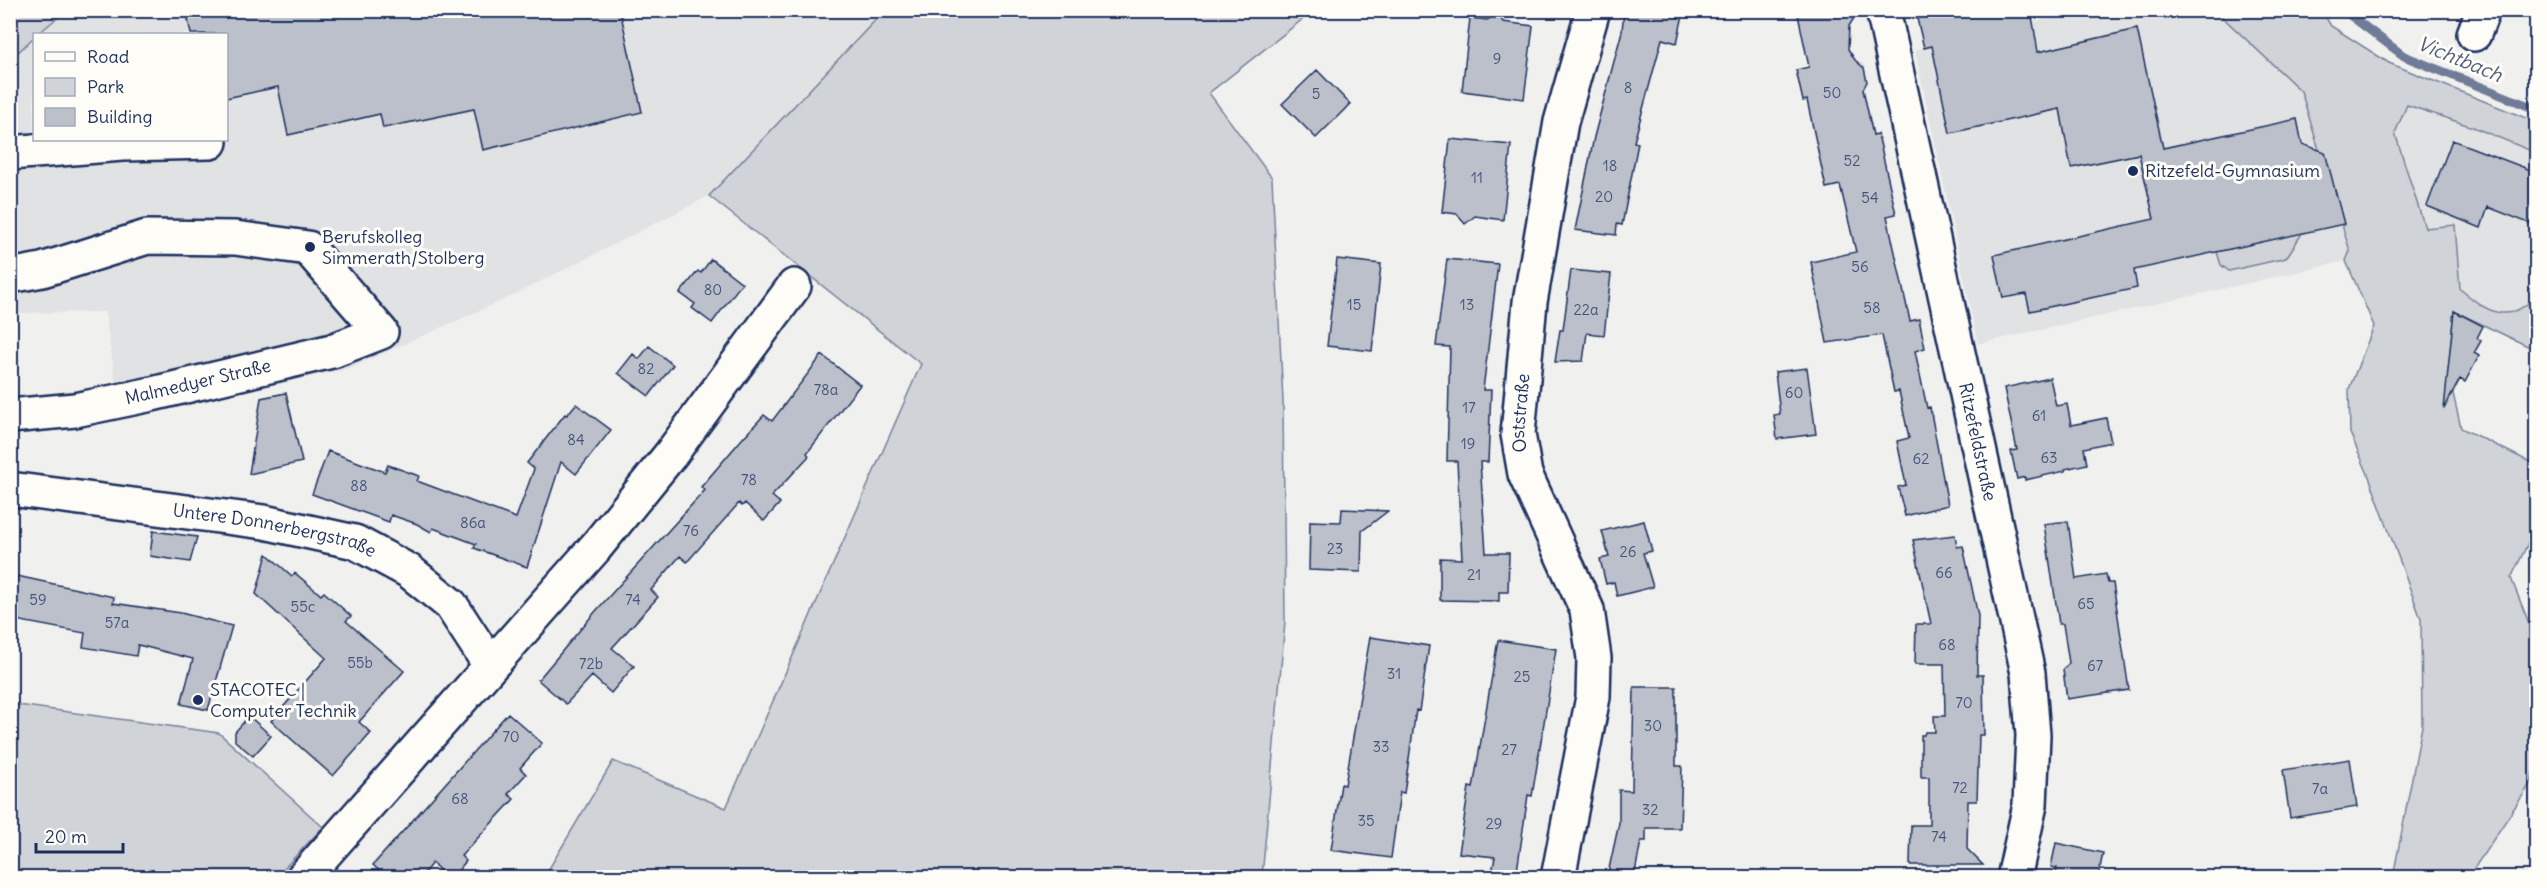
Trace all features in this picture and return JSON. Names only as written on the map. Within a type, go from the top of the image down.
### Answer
[{"type":"street","name":"Oststraße","points":[[1558,878],[1593,697],[1594,658],[1587,610],[1525,474],[1518,434],[1530,302],[1561,122],[1593,10]]},
{"type":"street","name":"Ritzefeldstraße","points":[[1883,10],[2028,673],[2033,735],[2030,805],[2014,878]]},
{"type":"street","points":[[10,153],[122,144],[210,142]]},
{"type":"street","name":"Malmedyer Straße","points":[[10,276],[42,270],[147,237],[235,238],[308,248],[381,332],[332,351],[152,394],[75,410],[10,416]]},
{"type":"street","points":[[303,878],[595,548],[671,454],[794,286]]},
{"type":"street","name":"Untere Donnerbergstraße","points":[[10,489],[264,522],[355,542],[409,571],[451,605],[490,665]]},
{"type":"shaded area","name":"Berufskolleg Simmerath/Stolberg","points":[[65,10],[884,11],[709,196],[510,297],[350,368],[121,419],[105,312],[11,313],[10,59],[33,38],[33,141],[228,141],[228,33],[39,33]]},
{"type":"shaded area","name":"Ritzefeld-Gymnasium","points":[[2047,11],[2216,11],[2301,91],[2350,252],[2346,261],[1978,344],[1915,50],[2047,18]]},
{"type":"shaded area","points":[[2407,105],[2473,127],[2536,153],[2536,350],[2483,326],[2429,241],[2395,133]]},
{"type":"green space","points":[[11,10],[65,10],[39,33],[33,33],[33,38],[11,59]]},
{"type":"green space","points":[[884,11],[1313,11],[1209,93],[1272,178],[1283,401],[1285,622],[1262,877],[544,877],[613,761],[726,808],[921,364],[709,196]]},
{"type":"green space","points":[[2216,11],[2322,11],[2331,26],[2389,63],[2536,122],[2536,153],[2473,127],[2407,105],[2395,133],[2425,228],[2455,225],[2460,289],[2489,309],[2507,313],[2516,311],[2536,296],[2536,350],[2454,311],[2448,372],[2461,428],[2536,465],[2536,527],[2511,578],[2536,641],[2536,759],[2531,783],[2473,870],[2472,877],[2393,877],[2422,726],[2421,619],[2368,474],[2350,433],[2349,389],[2374,326],[2346,261],[2350,251],[2301,91]]},
{"type":"green space","points":[[2303,232],[2286,258],[2229,271],[2221,265],[2217,252]]},
{"type":"green space","points":[[11,704],[219,733],[323,827],[276,877],[11,877]]},
{"type":"building","points":[[186,10],[620,10],[642,112],[483,150],[474,109],[383,128],[380,114],[288,135],[278,87],[228,98],[228,33],[191,33]]},
{"type":"building","points":[[1624,10],[1684,10],[1677,43],[1662,39],[1634,142],[1638,143],[1622,225],[1617,224],[1616,235],[1575,230],[1594,137],[1622,31]]},
{"type":"building","points":[[1797,10],[1859,10],[1849,26],[1848,49],[1864,68],[1867,82],[1863,89],[1873,135],[1878,134],[1896,214],[1887,216],[1910,321],[1919,319],[1925,348],[1915,351],[1927,408],[1930,407],[1948,505],[1905,516],[1898,487],[1906,485],[1897,441],[1909,438],[1899,391],[1894,392],[1882,335],[1827,343],[1811,262],[1856,252],[1840,185],[1826,188],[1807,100],[1803,101],[1796,70],[1809,67]]},
{"type":"building","points":[[1915,10],[2031,10],[2038,52],[2137,29],[2163,148],[2297,119],[2302,144],[2325,152],[2344,224],[2134,270],[2137,288],[2030,311],[2026,294],[2003,298],[1994,255],[2154,219],[2139,154],[2071,168],[2060,109],[1950,133],[1932,46],[1924,48]]},
{"type":"building","points":[[1497,14],[1503,22],[1533,26],[1524,99],[1462,91],[1470,18],[1487,20]]},
{"type":"building","points":[[1317,70],[1350,104],[1316,138],[1282,104]]},
{"type":"building","points":[[1450,139],[1511,145],[1503,220],[1475,216],[1465,224],[1457,214],[1442,212]]},
{"type":"building","points":[[2452,140],[2536,172],[2536,226],[2488,207],[2481,228],[2427,206]]},
{"type":"building","points":[[711,259],[742,283],[712,323],[692,308],[695,304],[680,293],[698,271],[701,273]]},
{"type":"building","points":[[1337,259],[1381,264],[1372,351],[1327,346]]},
{"type":"building","points":[[1447,259],[1498,264],[1483,390],[1491,390],[1488,462],[1480,462],[1486,553],[1509,553],[1508,592],[1499,592],[1499,601],[1440,600],[1440,558],[1462,559],[1457,461],[1447,461],[1450,347],[1436,346]]},
{"type":"building","points":[[1571,270],[1611,274],[1604,335],[1587,333],[1583,361],[1555,362],[1560,330],[1563,330]]},
{"type":"building","points":[[2454,311],[2483,326],[2477,338],[2481,341],[2474,353],[2479,356],[2465,382],[2460,379],[2444,409]]},
{"type":"building","points":[[649,346],[673,365],[649,396],[618,373],[633,354],[639,359]]},
{"type":"building","points":[[822,355],[860,385],[807,453],[809,456],[772,496],[780,503],[764,521],[745,503],[742,506],[739,503],[687,562],[680,556],[651,590],[658,597],[612,648],[634,666],[611,693],[592,676],[566,704],[538,680],[595,612],[705,490],[701,487],[742,439],[764,415],[772,421]]},
{"type":"building","points":[[1807,368],[1816,434],[1777,439],[1774,415],[1780,414],[1775,372]]},
{"type":"building","points":[[2050,378],[2056,406],[2067,404],[2071,425],[2106,418],[2111,442],[2084,448],[2087,464],[2025,480],[2025,477],[2017,479],[2011,451],[2017,450],[2004,388]]},
{"type":"building","points":[[286,393],[302,462],[249,474],[261,398]]},
{"type":"building","points":[[576,404],[611,430],[576,474],[561,462],[527,567],[474,548],[476,544],[433,528],[431,532],[417,524],[391,515],[389,522],[312,494],[328,451],[385,472],[388,465],[419,476],[417,481],[516,518],[534,469],[527,463],[565,414],[567,415]]},
{"type":"building","points":[[1342,509],[1388,511],[1362,531],[1361,572],[1309,570],[1310,521],[1341,522]]},
{"type":"building","points":[[1644,521],[1652,551],[1643,553],[1653,587],[1617,596],[1614,582],[1606,584],[1600,559],[1609,557],[1602,531]]},
{"type":"building","points":[[2068,521],[2076,579],[2106,574],[2108,583],[2113,583],[2129,690],[2067,699],[2063,670],[2069,663],[2063,624],[2059,624],[2044,524]]},
{"type":"building","points":[[153,531],[197,537],[190,562],[150,556]]},
{"type":"building","points":[[1955,535],[1957,547],[1963,546],[1978,616],[1977,675],[1983,675],[1984,735],[1979,735],[1977,801],[1968,801],[1967,849],[1983,865],[1910,865],[1911,825],[1929,825],[1929,777],[1921,777],[1921,735],[1925,732],[1935,732],[1934,716],[1945,716],[1944,664],[1915,664],[1916,624],[1931,624],[1913,540]]},
{"type":"building","points":[[267,554],[292,576],[295,573],[321,595],[324,592],[351,616],[346,621],[404,671],[359,722],[371,733],[333,776],[271,721],[326,658],[256,594]]},
{"type":"building","points":[[17,576],[114,597],[113,603],[181,613],[232,626],[208,710],[181,704],[193,659],[138,645],[136,656],[83,647],[85,633],[10,619]]},
{"type":"building","points":[[1370,637],[1429,646],[1419,711],[1416,710],[1404,793],[1400,792],[1391,858],[1331,850],[1341,784],[1345,785]]},
{"type":"building","points":[[1498,640],[1556,649],[1532,796],[1528,795],[1516,878],[1491,878],[1495,857],[1459,853],[1469,787],[1473,788]]},
{"type":"building","points":[[1634,687],[1676,687],[1676,766],[1682,766],[1680,828],[1646,828],[1646,841],[1641,841],[1634,878],[1607,878],[1619,823],[1619,790],[1632,791]]},
{"type":"building","points":[[508,713],[542,743],[520,768],[526,774],[508,794],[514,799],[461,856],[466,861],[452,878],[448,878],[432,863],[420,878],[387,878],[373,865]]},
{"type":"building","points":[[249,716],[271,736],[253,756],[235,741],[235,732]]},
{"type":"building","points":[[2350,759],[2357,807],[2290,818],[2283,770]]},
{"type":"building","points":[[2056,843],[2103,853],[2098,878],[2055,878],[2057,868],[2051,867]]},
{"type":"waterway","name":"Vichtbach","points":[[2348,10],[2351,16],[2404,56],[2536,109]]},
{"type":"place","name":"Ritzefeld-Gymnasium","points":[[2133,171]]},
{"type":"place","name":"Berufskolleg Simmerath/Stolberg","points":[[310,247]]},
{"type":"place","name":"STACOTEC | Computer Technik","points":[[198,700]]}]
